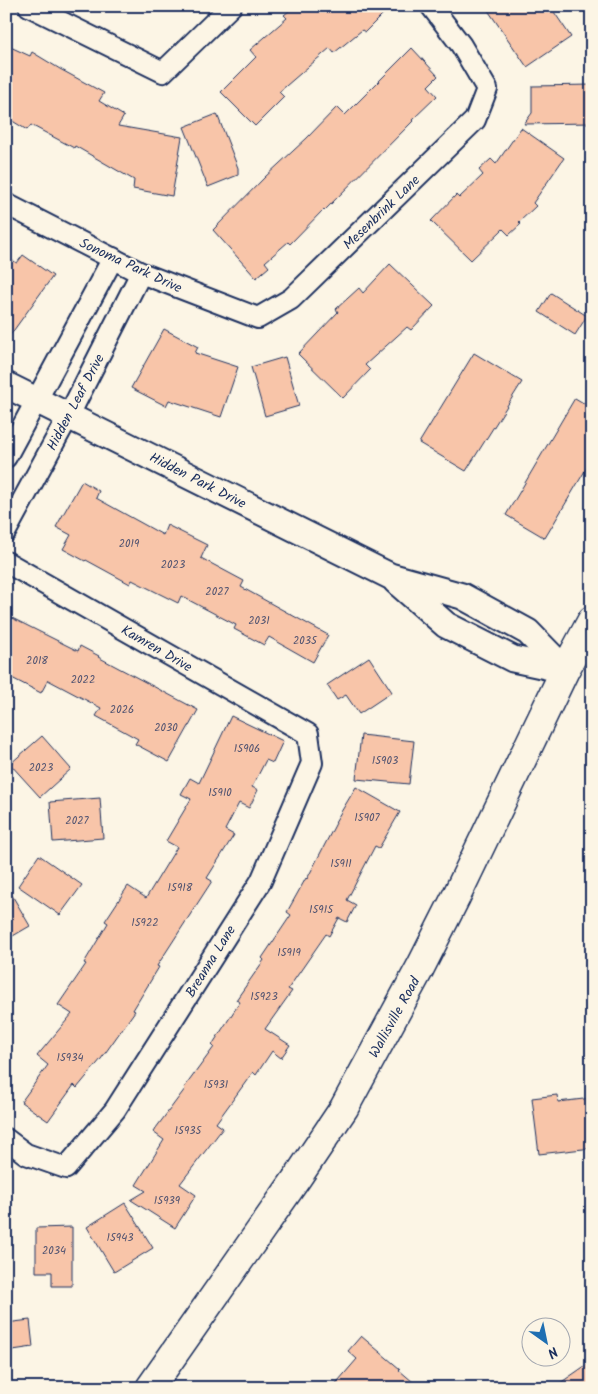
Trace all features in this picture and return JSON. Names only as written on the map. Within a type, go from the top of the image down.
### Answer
[{"type":"main road","name":"Wallisville Road","points":[[150,1388],[344,1108],[420,968],[565,670],[592,620]]},
{"type":"street","points":[[29,6],[164,72],[231,6]]},
{"type":"street","name":"Mesenbrink Lane","points":[[258,318],[291,299],[475,120],[487,89],[461,46],[431,6]]},
{"type":"street","name":"Sonoma Park Drive","points":[[6,204],[141,273],[258,318]]},
{"type":"street","points":[[6,458],[113,258]]},
{"type":"street","name":"Hidden Leaf Drive","points":[[6,531],[69,416],[141,273]]},
{"type":"street","name":"Hidden Park Drive","points":[[6,385],[390,576],[462,596],[528,632],[565,670]]},
{"type":"street","name":"Kamren Drive","points":[[6,562],[308,734]]},
{"type":"street","name":"Hidden Park Drive","points":[[390,576],[446,625],[512,659],[565,670]]},
{"type":"street","name":"Breanna Lane","points":[[6,1139],[26,1154],[66,1168],[115,1110],[261,881],[312,763],[308,734]]},
{"type":"building","points":[[295,6],[391,6],[365,32],[362,30],[334,53],[330,48],[279,92],[284,97],[255,126],[221,92],[256,57],[250,50],[287,18],[284,15]]},
{"type":"building","points":[[485,6],[550,6],[571,37],[527,67]]},
{"type":"building","points":[[6,45],[30,56],[32,52],[104,93],[99,101],[124,116],[118,126],[182,137],[172,196],[133,189],[134,180],[75,146],[74,148],[31,125],[27,130],[6,117]]},
{"type":"building","points":[[412,48],[438,76],[428,86],[437,96],[290,244],[288,242],[265,262],[269,267],[256,278],[213,230],[337,107],[345,115]]},
{"type":"building","points":[[592,85],[592,123],[524,124],[532,113],[532,86]]},
{"type":"building","points":[[217,114],[238,168],[238,175],[208,187],[184,127]]},
{"type":"building","points":[[521,128],[564,158],[533,203],[536,206],[519,222],[521,224],[509,235],[503,229],[471,260],[431,221],[456,195],[459,198],[483,175],[479,170],[491,159],[496,164]]},
{"type":"building","points":[[23,255],[53,276],[6,341],[6,257],[17,263]]},
{"type":"building","points":[[390,264],[434,306],[411,330],[407,327],[365,365],[370,370],[343,398],[298,354],[338,312],[336,309],[359,288],[363,293]]},
{"type":"building","points":[[551,293],[587,316],[575,335],[539,312]]},
{"type":"building","points":[[164,329],[198,347],[195,353],[238,367],[221,417],[169,400],[166,406],[131,388]]},
{"type":"building","points":[[474,353],[522,382],[466,471],[419,443]]},
{"type":"building","points":[[285,357],[299,406],[265,416],[251,367]]},
{"type":"building","points":[[575,398],[592,408],[592,459],[545,538],[506,515]]},
{"type":"building","points":[[82,481],[99,491],[96,498],[163,535],[167,525],[207,545],[201,558],[244,581],[241,587],[328,635],[313,662],[269,637],[264,645],[234,629],[236,625],[181,596],[178,603],[132,580],[130,584],[63,549],[71,535],[56,527]]},
{"type":"building","points":[[6,615],[78,651],[80,646],[198,710],[169,762],[135,744],[138,739],[96,716],[101,708],[48,680],[41,693],[6,675]]},
{"type":"building","points":[[369,657],[392,692],[359,714],[346,695],[337,700],[327,685]]},
{"type":"building","points":[[231,716],[283,741],[273,763],[266,760],[252,787],[258,790],[249,808],[239,803],[225,830],[234,835],[207,878],[212,881],[157,966],[159,967],[133,1010],[135,1011],[101,1059],[77,1088],[74,1085],[48,1121],[21,1102],[48,1065],[37,1056],[72,1014],[58,1005],[86,964],[84,963],[108,923],[105,921],[128,886],[146,898],[177,847],[166,841],[191,799],[181,794],[190,778],[199,783]]},
{"type":"building","points":[[361,735],[414,741],[409,784],[356,779]]},
{"type":"building","points":[[42,736],[71,769],[40,797],[10,764]]},
{"type":"building","points":[[356,787],[400,812],[379,848],[375,846],[347,900],[356,905],[347,922],[339,918],[329,936],[326,934],[288,989],[292,991],[265,1029],[290,1045],[281,1058],[272,1051],[256,1075],[253,1072],[216,1123],[223,1128],[180,1184],[196,1195],[175,1228],[131,1200],[146,1191],[136,1185],[164,1140],[153,1132],[214,1047],[212,1045],[240,1002],[236,1000],[264,960],[262,958],[291,915],[287,912],[307,879],[335,822]]},
{"type":"building","points":[[100,798],[103,838],[53,842],[50,802]]},
{"type":"building","points":[[39,855],[82,885],[60,915],[18,886]]},
{"type":"building","points":[[6,885],[30,926],[6,940]]},
{"type":"building","points":[[557,1095],[558,1102],[592,1098],[592,1148],[539,1154],[532,1098]]},
{"type":"building","points":[[125,1203],[153,1248],[114,1272],[87,1227]]},
{"type":"building","points":[[72,1227],[72,1286],[52,1286],[52,1272],[36,1272],[36,1228]]},
{"type":"building","points":[[30,1320],[33,1347],[6,1351],[6,1323]]},
{"type":"building","points":[[361,1336],[420,1388],[332,1388],[357,1359],[348,1351]]},
{"type":"building","points":[[592,1361],[592,1388],[553,1388]]}]
